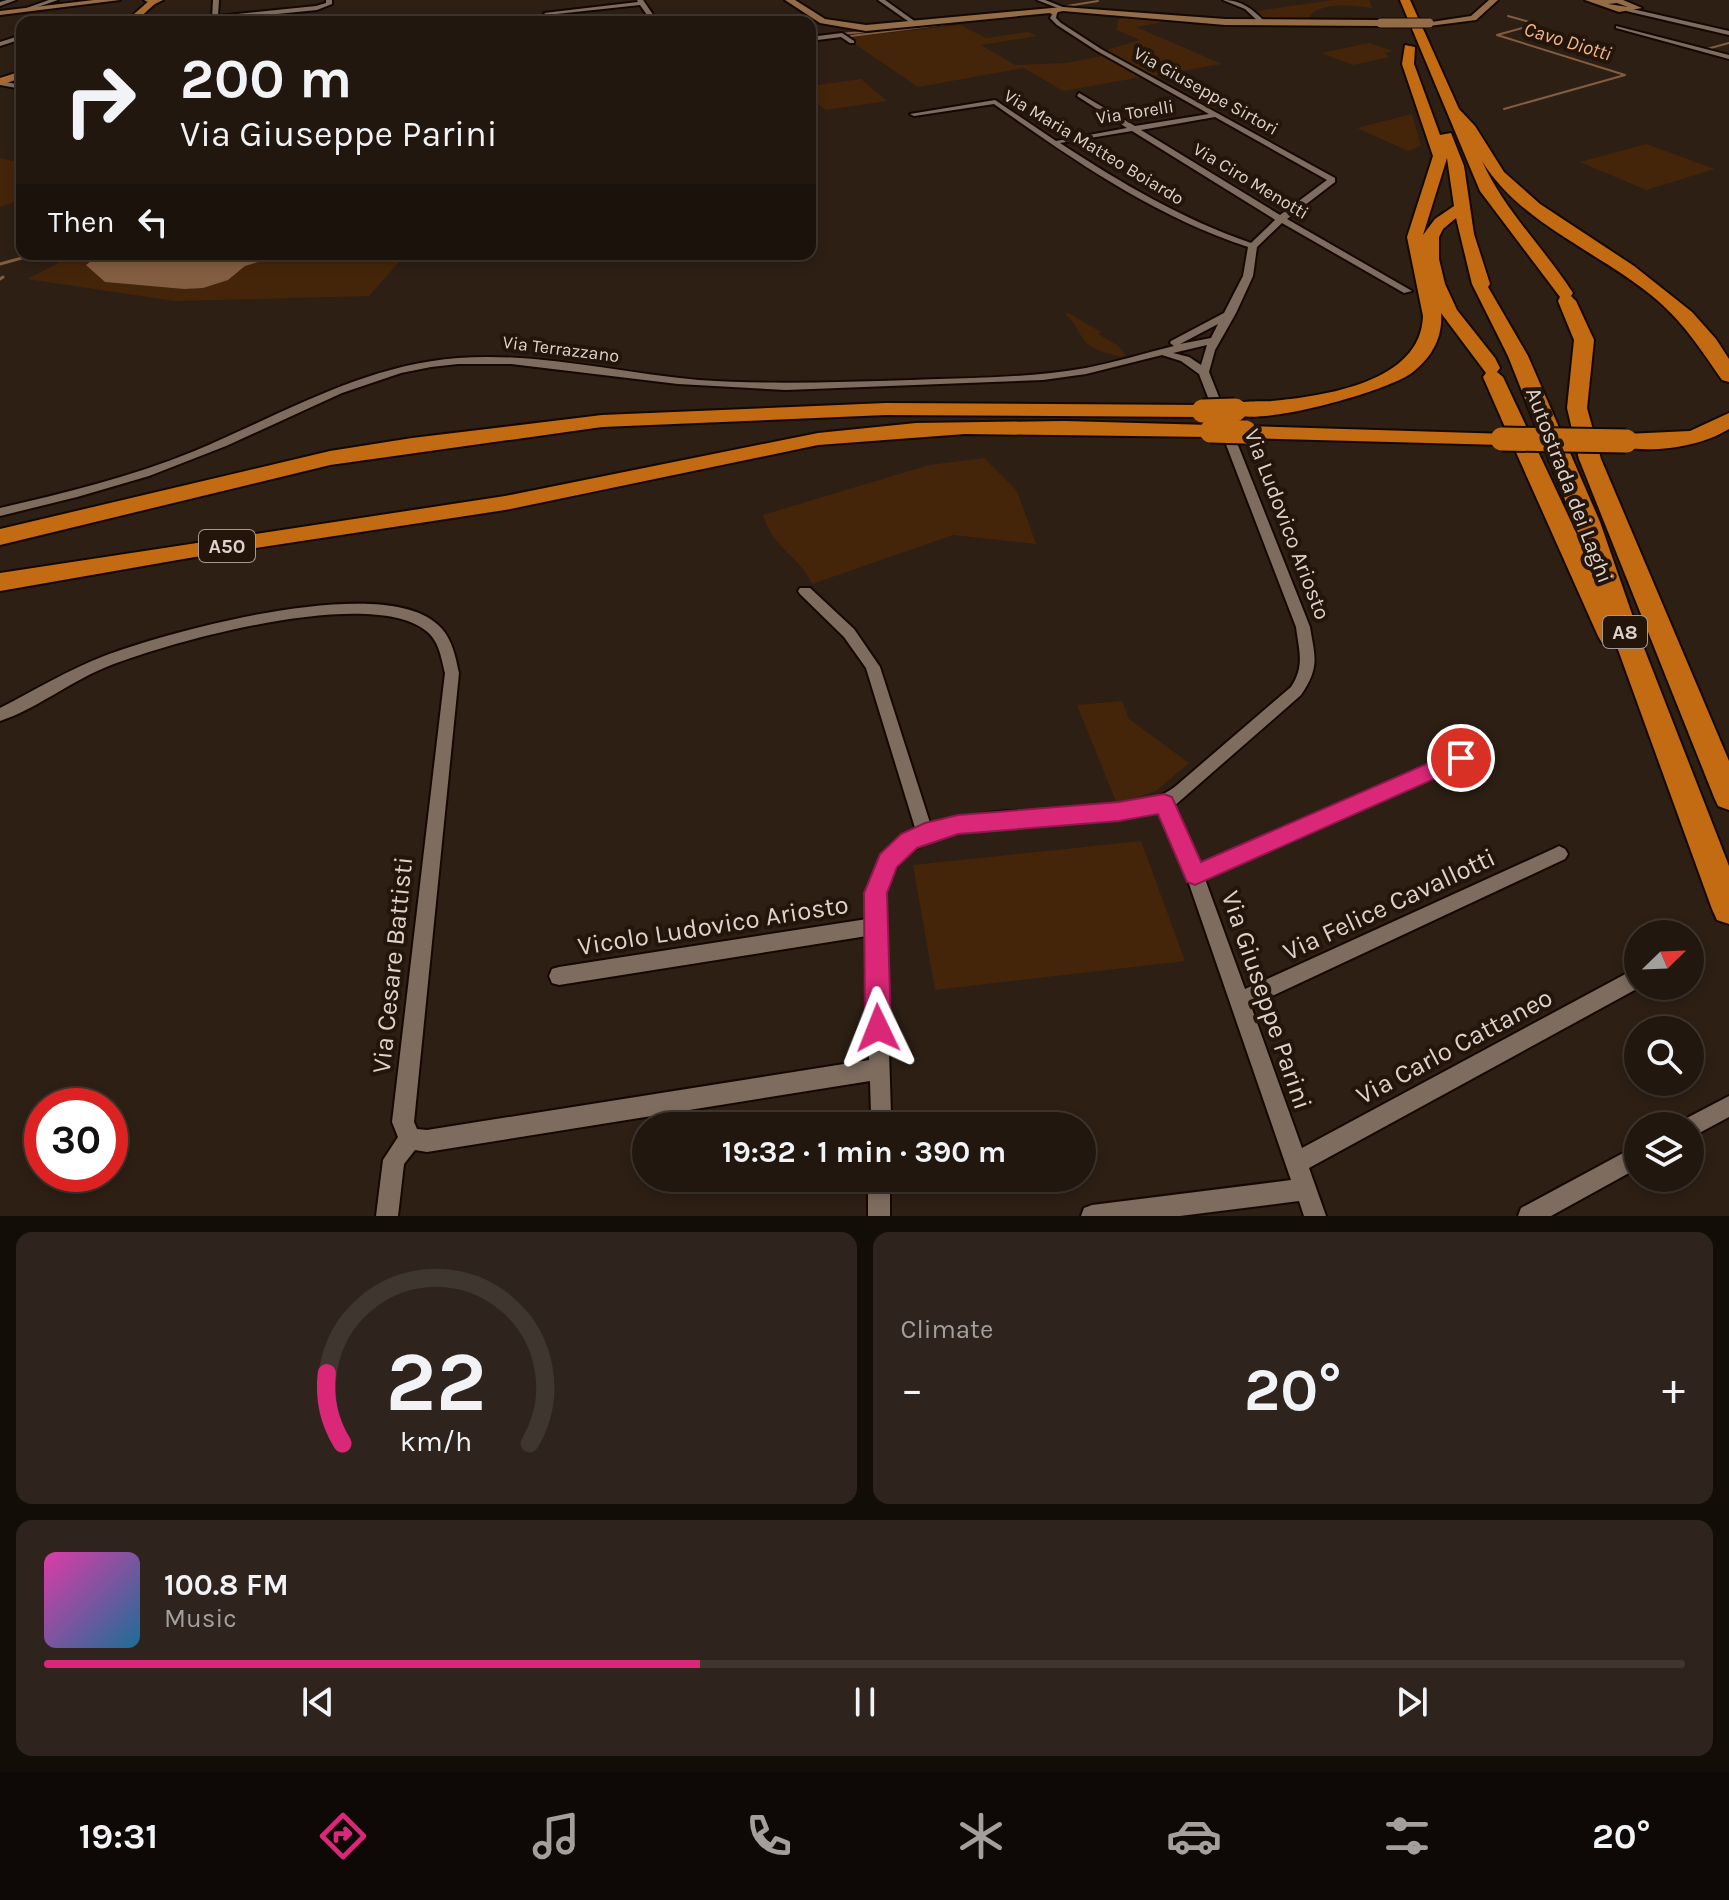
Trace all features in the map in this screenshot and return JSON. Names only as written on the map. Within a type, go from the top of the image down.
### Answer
[{"type":"highway","name":"Autostrada dei Laghi","points":[[1405,0],[1488,191],[1546,265],[1566,297],[1584,340],[1577,408],[1590,459],[1729,797]]},
{"type":"highway","name":"Autostrada dei Laghi","points":[[1393,9],[1457,166],[1466,234],[1482,288],[1518,356],[1588,522],[1729,909]]},
{"type":"highway","points":[[1207,421],[1235,410],[1299,404],[1370,386],[1407,368],[1428,344],[1432,315],[1415,236],[1440,156],[1408,64],[1409,47]]},
{"type":"highway","points":[[1456,112],[1470,125],[1489,162],[1506,183],[1664,296],[1702,334],[1729,376]]},
{"type":"highway","name":"A8","points":[[1464,207],[1440,222],[1432,233],[1432,270],[1448,311],[1475,338],[1492,372],[1639,698],[1674,764]]},
{"type":"highway","points":[[0,537],[317,461],[412,445],[602,421],[886,409],[1207,421],[1245,432],[1659,441],[1701,434],[1729,419]]},
{"type":"highway","name":"A50","points":[[0,582],[610,484],[743,453],[822,439],[966,428],[1207,421]]},
{"type":"main road","points":[[137,16],[154,1]]},
{"type":"street","points":[[1,12],[13,0]]},
{"type":"street","points":[[21,11],[55,0]]},
{"type":"street","points":[[82,4],[92,0]]},
{"type":"street","points":[[1,12],[116,0]]},
{"type":"street","points":[[235,16],[317,8],[328,5],[329,0]]},
{"type":"street","points":[[789,0],[815,16]]},
{"type":"street","points":[[881,0],[917,25]]},
{"type":"street","name":"Via Giuseppe Sirtori","points":[[1040,0],[1056,15],[1216,115],[1327,176],[1331,181],[1281,219]]},
{"type":"street","points":[[1226,0],[1247,8],[1259,22]]},
{"type":"street","points":[[816,16],[843,26],[895,27],[1034,11],[1056,15],[1090,12],[1259,22],[1430,23],[1473,18],[1494,0]]},
{"type":"street","points":[[1593,2],[1618,1],[1654,14],[1729,33]]},
{"type":"street","points":[[1593,2],[1635,5]]},
{"type":"street","points":[[547,13],[642,4]]},
{"type":"street","points":[[1618,27],[1729,57]]},
{"type":"street","points":[[816,38],[842,35],[852,42]]},
{"type":"street","name":"Via Ciro Menotti","points":[[1079,95],[1281,219],[1407,291]]},
{"type":"street","name":"Via Maria Matteo Boiardo","points":[[914,114],[995,102],[1094,168],[1190,224],[1253,246]]},
{"type":"street","name":"Via Torelli","points":[[1060,141],[1216,115]]},
{"type":"street","points":[[1160,353],[1185,359],[1204,372],[1214,341],[1248,276],[1253,246],[1281,219]]},
{"type":"street","name":"Via Terrazzano","points":[[1141,358],[1231,312]]},
{"type":"street","points":[[1187,337],[1198,335],[1214,341]]},
{"type":"street","name":"Via Terrazzano","points":[[0,512],[93,490],[172,464],[335,392],[384,374],[429,364],[523,359],[647,378],[787,387],[998,380],[1084,371],[1214,341]]},
{"type":"street","name":"Via Ludovico Ariosto","points":[[1164,804],[1296,691],[1306,676],[1308,661],[1307,641],[1294,601],[1204,372]]},
{"type":"street","points":[[805,591],[849,633],[873,667],[925,833]]},
{"type":"street","name":"Via Cesare Battisti","points":[[0,715],[88,669],[192,633],[355,606],[413,616],[425,622],[442,640],[450,657],[452,673],[403,1122],[410,1139]]},
{"type":"street","points":[[1195,875],[1461,758]]},
{"type":"street","points":[[881,1112],[875,893],[882,871],[902,847],[925,833],[958,824],[1119,811],[1164,804]]},
{"type":"street","name":"Via Giuseppe Parini","points":[[1164,804],[1195,875],[1315,1216]]},
{"type":"street","name":"Via Felice Cavallotti","points":[[1240,1001],[1559,854]]},
{"type":"street","name":"Vicolo Ludovico Ariosto","points":[[559,976],[874,926]]},
{"type":"street","name":"Via Carlo Cattaneo","points":[[1296,1163],[1624,986]]},
{"type":"street","points":[[387,1216],[394,1160],[410,1139],[427,1141],[879,1069]]},
{"type":"street","points":[[1704,1119],[1729,1106]]},
{"type":"street","points":[[1529,1216],[1624,1164]]},
{"type":"street","points":[[1092,1216],[1305,1189]]},
{"type":"street","points":[[879,1192],[879,1216]]},
{"type":"shaded area","points":[[1333,0],[1369,0],[1372,8],[1327,7],[1319,9],[1307,20],[1262,20],[1257,11]]},
{"type":"shaded area","points":[[1124,17],[1169,21],[1136,27],[1222,64],[1151,76],[1106,50],[1140,40],[1117,30],[1118,20]]},
{"type":"shaded area","points":[[960,25],[986,38],[1028,32],[1037,36],[981,45],[1015,65],[1065,63],[1103,56],[1142,77],[1063,91],[1024,68],[918,87],[855,44],[853,37]]},
{"type":"shaded area","points":[[1369,43],[1393,51],[1385,53],[1389,57],[1353,65],[1321,53]]},
{"type":"shaded area","points":[[861,79],[887,101],[825,110],[816,102],[816,85]]},
{"type":"shaded area","points":[[1412,114],[1421,146],[1408,151],[1357,128]]},
{"type":"shaded area","points":[[1646,144],[1715,169],[1646,190],[1580,162]]},
{"type":"shaded area","points":[[0,158],[16,162],[16,201],[0,207]]},
{"type":"shaded area","points":[[64,260],[93,260],[87,265],[105,282],[184,289],[228,280],[245,266],[265,260],[401,260],[369,296],[175,301],[27,279]]},
{"type":"shaded area","points":[[92,260],[265,260],[245,266],[228,280],[203,288],[184,289],[105,282],[86,265]]},
{"type":"shaded area","points":[[1068,313],[1101,332],[1098,334],[1117,345],[1126,355],[1121,357],[1089,345],[1066,315]]},
{"type":"shaded area","points":[[984,458],[1017,491],[1036,544],[953,535],[812,584],[807,574],[773,536],[763,515],[929,465]]},
{"type":"shaded area","points":[[1122,701],[1129,719],[1189,763],[1156,791],[1117,804],[1077,705]]},
{"type":"shaded area","points":[[1141,841],[1185,961],[935,990],[913,865]]},
{"type":"waterway","points":[[1067,6],[1098,1]]},
{"type":"waterway","name":"Cavo Diotti","points":[[1504,109],[1625,75],[1497,35],[1537,24],[1508,16]]},
{"type":"waterway","points":[[851,36],[946,24]]},
{"type":"waterway","points":[[816,36],[864,32]]},
{"type":"waterway","points":[[816,40],[841,37]]},
{"type":"waterway","points":[[1707,49],[1729,43]]},
{"type":"waterway","points":[[0,264],[16,260]]},
{"type":"route","points":[[878,1028],[875,893],[888,861],[909,841],[925,833],[958,824],[1119,811],[1164,804],[1170,811],[1195,875],[1461,758]]}]
